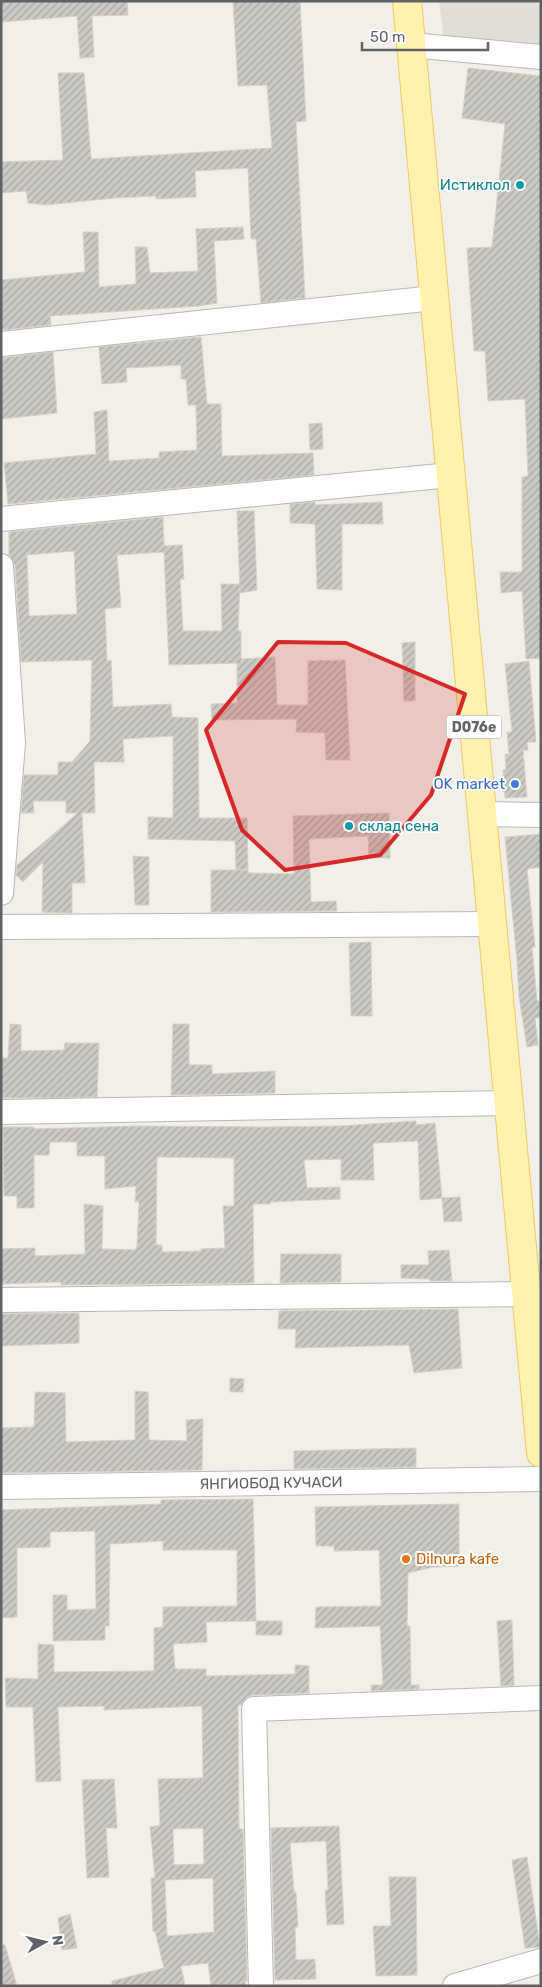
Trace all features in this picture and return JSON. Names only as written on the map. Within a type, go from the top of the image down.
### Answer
[{"type":"main road","name":"D076e","points":[[407,1],[541,1453]]},
{"type":"street","points":[[411,45],[541,57]]},
{"type":"street","points":[[1,344],[434,298]]},
{"type":"street","points":[[1,519],[450,475]]},
{"type":"street","points":[[1,566],[7,744],[1,893]]},
{"type":"street","points":[[482,814],[541,815]]},
{"type":"street","points":[[1,927],[492,924]]},
{"type":"street","points":[[1,1112],[508,1103]]},
{"type":"street","points":[[1,1300],[526,1294]]},
{"type":"street","name":"ЯНГИОБОД КУЧАСИ","points":[[1,1487],[541,1479]]},
{"type":"street","points":[[261,1986],[254,1709],[541,1698]]},
{"type":"street","points":[[455,1986],[541,1961]]},
{"type":"highlighted area","points":[[278,642],[346,643],[465,694],[431,795],[380,855],[285,870],[242,830],[206,730]]},
{"type":"shaded area","points":[[439,1],[541,1],[541,47],[444,39]]},
{"type":"building","points":[[1,1],[127,1],[128,15],[92,16],[94,57],[80,58],[77,16],[1,22]]},
{"type":"building","points":[[233,1],[300,1],[306,121],[296,122],[305,298],[261,303],[256,239],[251,239],[248,168],[195,171],[196,197],[156,199],[156,196],[115,198],[45,205],[28,203],[26,191],[1,193],[1,162],[63,160],[58,73],[84,73],[92,159],[272,148],[267,85],[238,86]]},
{"type":"building","name":"Истиклол","points":[[468,68],[541,76],[541,558],[539,609],[541,658],[526,659],[522,591],[501,593],[500,572],[522,572],[522,477],[528,476],[525,399],[488,401],[485,351],[474,351],[467,248],[492,247],[505,124],[462,118]]},
{"type":"building","points":[[243,227],[244,239],[214,241],[217,303],[199,306],[50,316],[51,325],[1,330],[1,280],[85,272],[83,232],[98,232],[99,287],[136,284],[135,247],[147,247],[150,273],[198,271],[196,229]]},
{"type":"building","points":[[201,337],[207,404],[221,404],[222,456],[313,453],[314,475],[8,504],[4,463],[96,454],[94,412],[107,410],[109,461],[159,458],[159,452],[197,450],[196,405],[188,405],[186,379],[181,379],[181,365],[126,368],[127,382],[102,384],[99,347]]},
{"type":"building","points":[[53,352],[57,413],[1,419],[1,358]]},
{"type":"building","points":[[322,423],[323,449],[310,450],[309,424]]},
{"type":"building","points":[[315,502],[315,505],[382,502],[383,524],[342,524],[342,590],[317,589],[315,524],[290,523],[290,504]]},
{"type":"building","points":[[237,511],[254,511],[257,590],[240,593]]},
{"type":"building","points":[[163,517],[164,546],[182,545],[184,579],[180,579],[183,631],[222,631],[221,584],[240,584],[238,631],[241,631],[241,659],[275,657],[277,705],[308,705],[308,661],[345,660],[350,760],[326,760],[325,733],[296,732],[297,719],[212,720],[211,704],[237,703],[237,663],[169,665],[164,552],[117,555],[121,607],[105,609],[107,661],[111,660],[113,707],[171,704],[172,717],[198,718],[199,818],[247,818],[248,869],[236,870],[235,841],[148,839],[148,817],[173,818],[173,736],[123,739],[124,762],[94,762],[95,813],[82,813],[85,883],[72,883],[72,913],[42,912],[43,862],[23,882],[16,875],[17,865],[78,813],[66,813],[66,801],[33,801],[34,813],[21,813],[24,775],[58,775],[58,762],[72,762],[90,741],[92,660],[21,662],[15,565],[9,555],[9,532]],"holes":[[[74,551],[77,614],[29,616],[27,555]]]},
{"type":"building","points":[[415,642],[415,701],[404,701],[402,643]]},
{"type":"building","points":[[529,661],[536,742],[527,742],[528,750],[523,750],[527,797],[505,798],[503,770],[506,770],[505,754],[509,754],[507,732],[512,732],[505,664]]},
{"type":"building","points":[[389,813],[390,858],[369,858],[368,836],[309,839],[311,902],[336,901],[337,911],[211,912],[211,870],[248,870],[248,873],[294,874],[293,816]]},
{"type":"building","points":[[541,834],[541,867],[527,869],[535,947],[532,947],[537,1001],[541,1001],[541,1018],[535,1018],[538,1045],[527,1047],[519,997],[505,837]]},
{"type":"building","points":[[133,856],[149,857],[149,905],[135,905]]},
{"type":"building","points":[[371,942],[372,1016],[351,1016],[349,943]]},
{"type":"building","points":[[10,1024],[21,1025],[21,1051],[64,1050],[65,1043],[99,1043],[97,1097],[1,1098],[1,1058],[8,1058]]},
{"type":"building","points":[[173,1024],[189,1024],[189,1065],[212,1065],[212,1074],[275,1071],[275,1093],[171,1095]]},
{"type":"building","points":[[416,1121],[416,1125],[435,1123],[442,1198],[420,1200],[418,1141],[373,1143],[374,1180],[341,1180],[341,1159],[304,1160],[307,1188],[340,1187],[340,1199],[253,1204],[254,1283],[61,1285],[61,1282],[1,1284],[1,1249],[35,1248],[35,1256],[85,1254],[84,1204],[103,1206],[102,1249],[135,1250],[137,1247],[139,1202],[135,1202],[136,1186],[105,1189],[105,1156],[77,1156],[77,1142],[50,1142],[49,1155],[34,1155],[34,1208],[17,1208],[17,1196],[4,1196],[3,1127],[34,1127],[34,1129],[137,1126],[340,1126]],"holes":[[[157,1157],[234,1158],[234,1206],[223,1206],[225,1248],[162,1252],[162,1245],[156,1245]]]},
{"type":"building","points":[[460,1197],[462,1221],[444,1222],[442,1198]]},
{"type":"building","points":[[449,1250],[452,1281],[401,1278],[401,1265],[429,1265],[428,1251]]},
{"type":"building","points":[[281,1254],[341,1254],[341,1282],[280,1283]]},
{"type":"building","points":[[458,1309],[462,1368],[414,1373],[409,1345],[295,1348],[296,1329],[278,1329],[279,1311]]},
{"type":"building","points":[[79,1313],[79,1343],[1,1346],[1,1314]]},
{"type":"building","points":[[230,1378],[244,1379],[243,1392],[230,1392]]},
{"type":"building","points":[[135,1391],[148,1392],[149,1440],[187,1441],[186,1420],[203,1419],[202,1470],[1,1473],[1,1428],[34,1427],[35,1392],[65,1393],[66,1442],[135,1440]]},
{"type":"building","points":[[416,1448],[416,1467],[294,1469],[294,1451]]},
{"type":"building","points":[[253,1499],[256,1621],[206,1622],[207,1642],[173,1644],[175,1669],[206,1669],[206,1676],[295,1674],[295,1665],[309,1666],[309,1693],[253,1695],[246,1698],[241,1705],[238,1705],[239,1829],[243,1829],[247,1981],[245,1981],[245,1986],[211,1986],[208,1963],[181,1966],[185,1986],[112,1986],[112,1981],[164,1968],[155,1931],[153,1932],[151,1878],[155,1878],[150,1827],[160,1825],[158,1779],[203,1778],[202,1706],[104,1710],[104,1706],[58,1707],[61,1781],[36,1782],[33,1707],[6,1707],[5,1678],[38,1679],[38,1644],[54,1645],[54,1672],[154,1671],[154,1628],[163,1627],[163,1607],[237,1606],[237,1550],[163,1550],[163,1541],[110,1544],[109,1626],[105,1626],[105,1640],[53,1641],[53,1595],[67,1595],[67,1610],[96,1609],[95,1531],[50,1532],[50,1547],[17,1548],[17,1617],[1,1618],[1,1510],[161,1504],[161,1500]],"holes":[[[203,1828],[204,1864],[174,1865],[173,1829]],[[213,1878],[214,1932],[167,1936],[165,1880]]]},
{"type":"building","name":"Dilnura kafe","points":[[459,1504],[459,1566],[433,1567],[408,1573],[407,1626],[410,1626],[411,1685],[419,1685],[419,1689],[371,1691],[371,1685],[383,1685],[380,1626],[315,1628],[316,1607],[381,1606],[379,1550],[334,1551],[334,1546],[316,1546],[315,1507]]},
{"type":"building","points":[[512,1620],[514,1685],[501,1686],[497,1621]]},
{"type":"building","points":[[256,1621],[282,1621],[282,1635],[256,1635]]},
{"type":"building","points":[[114,1779],[117,1828],[106,1828],[109,1877],[87,1878],[82,1780]]},
{"type":"building","points":[[339,1826],[344,1924],[327,1925],[325,1890],[328,1890],[326,1841],[290,1843],[298,1927],[295,1927],[296,1960],[315,1959],[316,1979],[275,1980],[271,1828]]},
{"type":"building","points":[[527,1857],[540,1947],[525,1948],[512,1860]]},
{"type":"building","points":[[389,1877],[416,1877],[417,1975],[376,1976],[373,1926],[391,1926]]},
{"type":"building","points":[[70,1914],[77,1948],[62,1950],[58,1918]]},
{"type":"building","points":[[1,1945],[5,1945],[17,1986],[1,1986]]},
{"type":"place","name":"Истиклол","points":[[520,185]]},
{"type":"place","name":"OK market","points":[[515,784]]},
{"type":"place","name":"склад сена","points":[[349,826]]},
{"type":"place","name":"Dilnura kafe","points":[[406,1559]]}]
